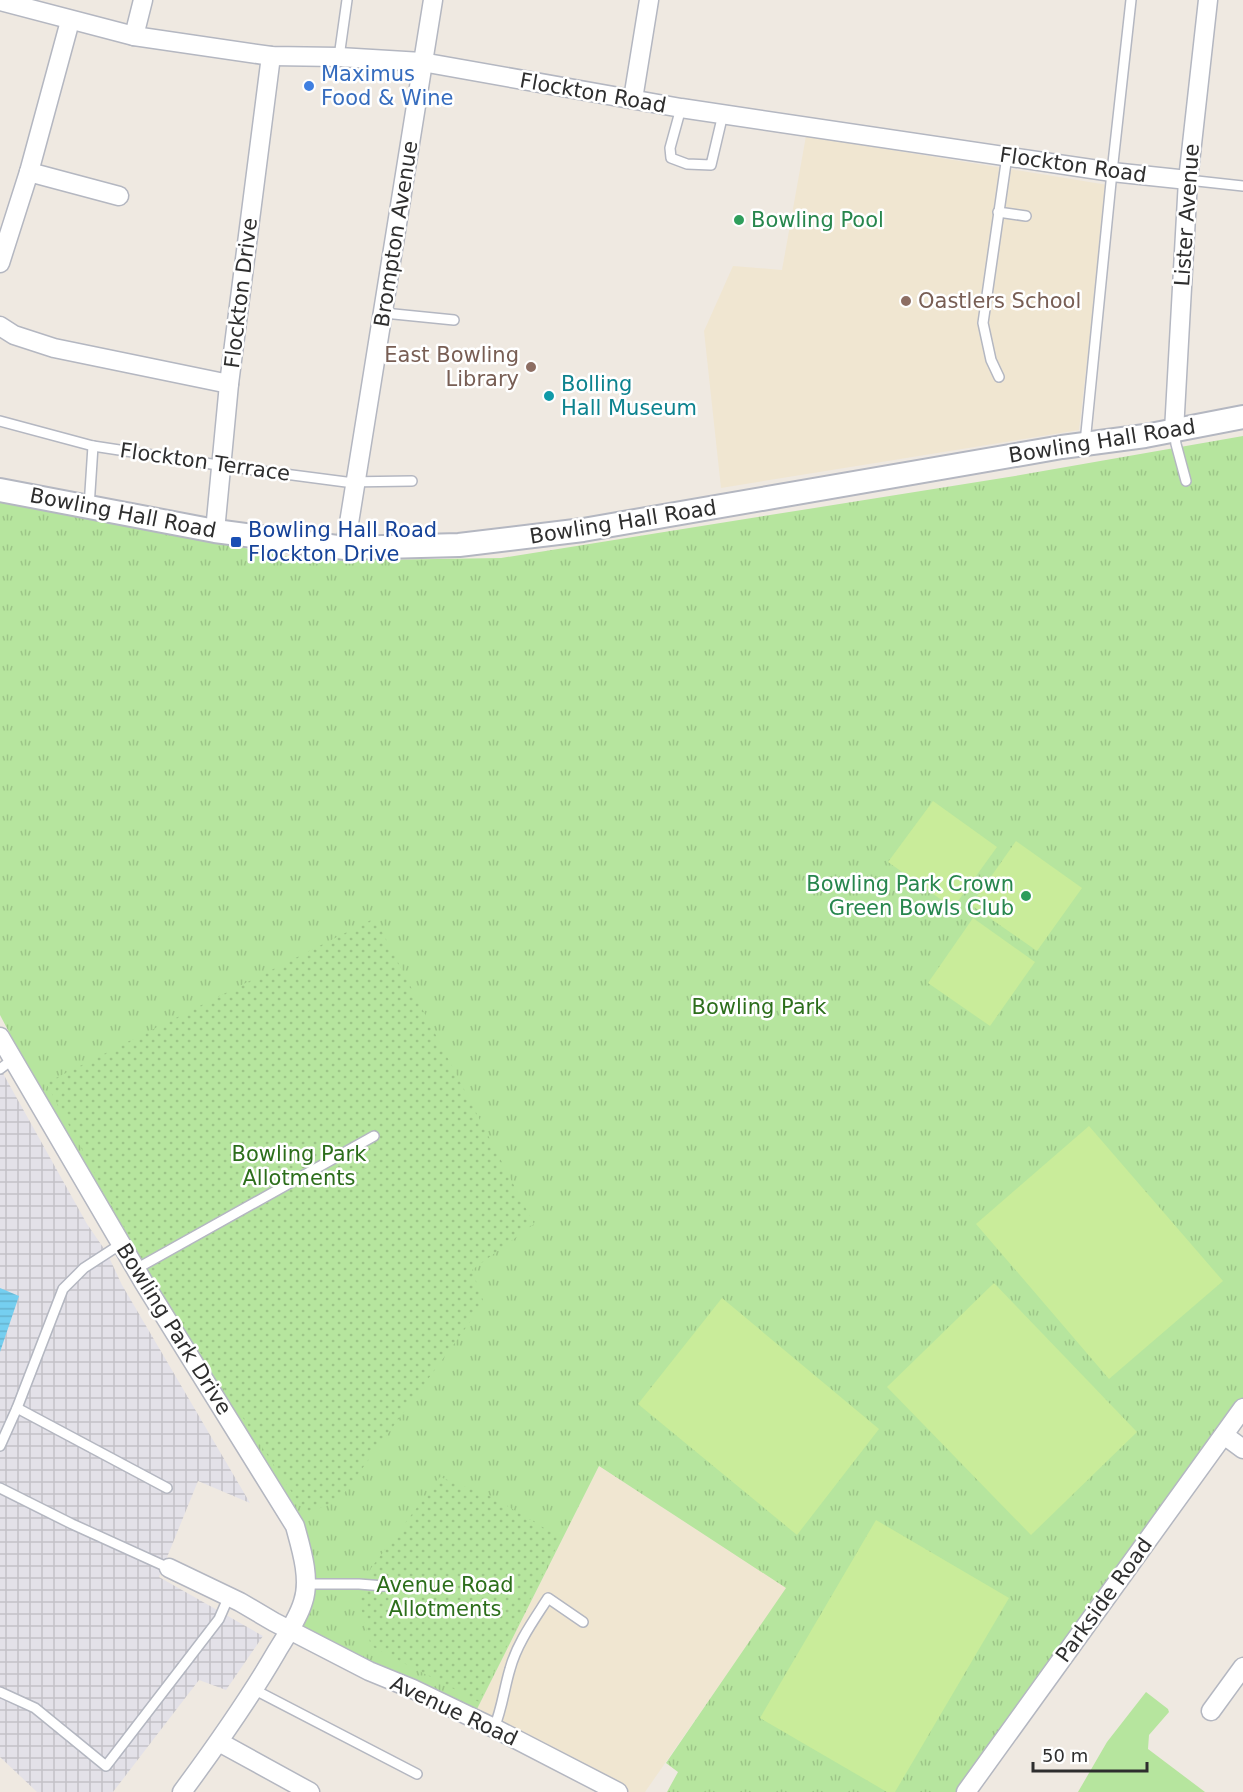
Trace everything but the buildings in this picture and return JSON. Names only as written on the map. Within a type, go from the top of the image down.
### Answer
[{"type":"street","points":[[134,36],[143,0]]},
{"type":"street","name":"Brompton Avenue","points":[[345,548],[422,62],[434,0]]},
{"type":"street","points":[[633,99],[650,0]]},
{"type":"street","name":"Lister Avenue","points":[[1174,431],[1188,180],[1208,0]]},
{"type":"street","name":"Flockton Road","points":[[6,2],[70,21],[134,36],[271,56],[422,62],[681,108],[1112,172],[1188,180]]},
{"type":"street","points":[[0,263],[29,172],[70,21]]},
{"type":"street","name":"Flockton Drive","points":[[215,531],[229,384],[271,56]]},
{"type":"street","points":[[29,172],[119,196]]},
{"type":"street","points":[[0,326],[14,335],[54,348],[229,384]]},
{"type":"street","name":"Bowling Hall Road","points":[[0,490],[215,531],[345,548],[459,545],[583,530],[1085,443],[1174,431],[1243,417]]},
{"type":"street","name":"Bowling Park Drive","points":[[0,1037],[7,1064],[295,1526],[305,1564],[304,1601],[290,1629],[255,1690],[187,1790]]},
{"type":"street","name":"Parkside Road","points":[[966,1792],[1243,1408]]},
{"type":"street","points":[[1224,1435],[1243,1449]]},
{"type":"street","name":"Avenue Road","points":[[168,1568],[229,1596],[369,1671],[413,1689],[494,1728],[618,1792]]},
{"type":"street","points":[[1211,1711],[1243,1668]]},
{"type":"street","points":[[219,1742],[291,1787],[310,1792]]},
{"type":"lane","points":[[339,57],[347,0]]},
{"type":"lane","points":[[1085,443],[1131,0]]},
{"type":"lane","points":[[681,108],[670,148],[671,158],[687,164],[711,165],[723,114]]},
{"type":"lane","points":[[999,376],[991,360],[983,323],[1007,156]]},
{"type":"lane","points":[[1188,180],[1243,186]]},
{"type":"lane","points":[[998,212],[1026,216]]},
{"type":"lane","points":[[384,313],[454,320]]},
{"type":"lane","name":"Flockton Terrace","points":[[0,421],[93,446],[220,465],[357,482],[412,481]]},
{"type":"lane","points":[[1174,431],[1186,481]]},
{"type":"lane","points":[[89,507],[93,446]]},
{"type":"lane","points":[[136,1269],[374,1136]]},
{"type":"lane","points":[[0,1446],[63,1288],[84,1268],[121,1244]]},
{"type":"lane","points":[[17,1408],[167,1488]]},
{"type":"lane","points":[[0,1488],[168,1568]]},
{"type":"lane","points":[[305,1584],[384,1586]]},
{"type":"lane","points":[[0,1692],[35,1708],[106,1766],[219,1619],[229,1596]]},
{"type":"lane","points":[[494,1728],[521,1642],[548,1598],[583,1622]]},
{"type":"lane","points":[[255,1690],[417,1774]]},
{"type":"shaded area","name":"Oastlers School","points":[[806,136],[1108,185],[1079,430],[721,488],[704,331],[733,266],[782,270]]},
{"type":"shaded area","points":[[0,1068],[87,1224],[107,1253],[122,1285],[250,1503],[198,1481],[159,1577],[263,1636],[226,1690],[199,1680],[113,1792],[37,1792],[0,1757]]},
{"type":"shaded area","points":[[599,1466],[787,1588],[645,1792],[618,1792],[472,1719]]},
{"type":"green space","name":"Bowling Park","points":[[1243,436],[1243,1408],[966,1792],[667,1792],[678,1772],[666,1763],[786,1588],[599,1466],[472,1719],[290,1629],[304,1601],[295,1526],[121,1244],[0,1015],[0,500],[310,561],[501,558],[1015,476]]},
{"type":"green space","name":"Bowling Park Crown Green Bowls Club","points":[[933,801],[997,847],[953,908],[888,862]]},
{"type":"green space","name":"Bowling Park Crown Green Bowls Club","points":[[1016,841],[1082,888],[1037,951],[971,905]]},
{"type":"green space","name":"Bowling Park Allotments","points":[[375,918],[534,1224],[472,1270],[484,1303],[339,1500],[306,1514],[152,1279],[46,1083]]},
{"type":"green space","name":"Bowling Park Crown Green Bowls Club","points":[[973,918],[1035,962],[990,1026],[928,983]]},
{"type":"green space","points":[[1089,1126],[1223,1281],[1109,1379],[976,1224]]},
{"type":"green space","points":[[994,1283],[1137,1432],[1031,1535],[887,1387]]},
{"type":"green space","points":[[722,1298],[879,1429],[797,1535],[638,1404]]},
{"type":"green space","name":"Avenue Road Allotments","points":[[440,1477],[492,1497],[561,1538],[479,1702],[371,1646],[360,1604],[359,1584]]},
{"type":"green space","points":[[876,1520],[1009,1598],[895,1792],[887,1792],[760,1718]]},
{"type":"green space","points":[[1146,1692],[1169,1712],[1149,1735],[1148,1749],[1205,1792],[1078,1792],[1107,1742]]},
{"type":"water","points":[[0,1288],[19,1296],[0,1352]]},
{"type":"place","name":"Maximus Food & Wine","points":[[309,86]]},
{"type":"place","name":"Bowling Pool","points":[[739,220]]},
{"type":"place","name":"Oastlers School","points":[[906,301]]},
{"type":"place","name":"East Bowling Library","points":[[531,367]]},
{"type":"place","name":"Bolling Hall Museum","points":[[549,396]]},
{"type":"place","name":"Bowling Hall Road Flockton Drive","points":[[236,542]]},
{"type":"place","name":"Bowling Park Crown Green Bowls Club","points":[[1026,896]]}]
